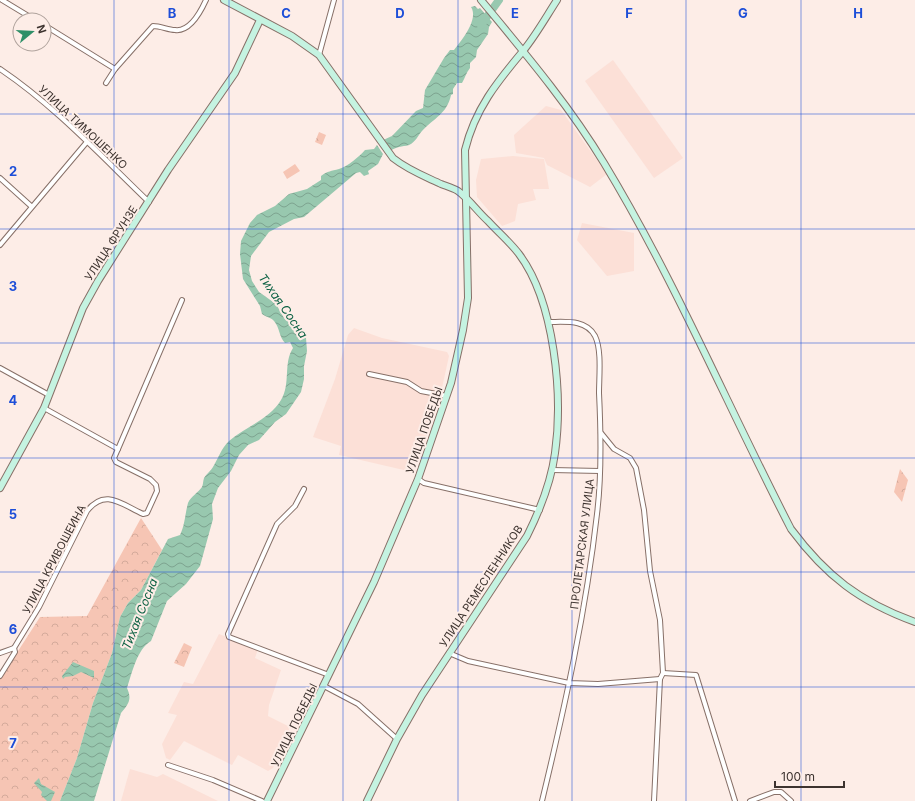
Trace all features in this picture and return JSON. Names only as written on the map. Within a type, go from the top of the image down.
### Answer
[{"type":"main road","name":"УЛИЦА РЕМЕСЛЕННИКОВ","points":[[224,0],[292,36],[319,56],[331,70],[394,158],[406,168],[457,191],[467,200],[519,254],[539,292],[549,322],[555,369],[557,409],[555,454],[550,482],[540,510],[527,536],[449,653],[396,739],[367,801]]},
{"type":"main road","points":[[482,0],[543,75],[603,161],[631,209],[672,288],[791,528],[810,555],[832,576],[873,605],[915,622]]},
{"type":"main road","name":"УЛИЦА ПОБЕДЫ","points":[[267,801],[330,675],[374,582],[418,479],[447,396],[458,353],[468,298],[465,150],[469,136],[496,84],[523,50],[557,0]]},
{"type":"main road","name":"УЛИЦА ФРУНЗЕ","points":[[0,488],[44,408],[83,308],[98,281],[168,170],[235,73],[260,20]]},
{"type":"street","points":[[2,0],[22,12]]},
{"type":"street","points":[[106,83],[115,69],[153,26],[182,30],[190,24],[206,0]]},
{"type":"street","points":[[319,56],[334,0]]},
{"type":"street","points":[[52,31],[115,69]]},
{"type":"street","name":"УЛИЦА ТИМОШЕНКО","points":[[0,70],[28,88],[149,202]]},
{"type":"street","points":[[0,245],[31,206],[86,143]]},
{"type":"street","points":[[0,178],[31,206]]},
{"type":"street","points":[[44,408],[118,449],[182,300]]},
{"type":"street","name":"ПРОЛЕТАРСКАЯ УЛИЦА","points":[[542,801],[569,683],[588,585],[597,513],[601,434],[599,358],[595,337],[589,328],[576,322],[549,322]]},
{"type":"street","points":[[0,368],[48,395]]},
{"type":"street","points":[[369,374],[407,382],[421,391],[447,396]]},
{"type":"street","points":[[601,434],[614,449],[630,458],[636,468],[644,510],[650,571],[660,620],[663,673],[660,679],[654,801]]},
{"type":"street","name":"УЛИЦА КРИВОШЕИНА","points":[[14,648],[39,607],[87,511],[93,504],[100,499],[107,498],[143,514],[147,513],[151,507],[157,491],[156,484],[150,479],[116,462],[114,458],[118,449]]},
{"type":"street","points":[[552,470],[600,471]]},
{"type":"street","points":[[418,479],[424,483],[540,510]]},
{"type":"street","points":[[304,489],[295,506],[277,524],[228,630],[229,637],[330,675]]},
{"type":"street","points":[[0,653],[14,648],[15,652],[0,676]]},
{"type":"street","points":[[449,653],[468,661],[569,683],[598,684],[660,679]]},
{"type":"street","points":[[663,673],[696,675],[735,801]]},
{"type":"street","points":[[324,686],[358,704],[396,739]]},
{"type":"street","points":[[168,764],[213,780],[262,801]]},
{"type":"street","points":[[750,801],[774,792],[781,792],[789,799]]},
{"type":"shaded area","points":[[613,60],[683,158],[654,178],[585,81]]},
{"type":"shaded area","points":[[546,106],[561,110],[607,174],[590,187],[547,165],[544,158],[516,153],[514,135]]},
{"type":"shaded area","points":[[513,156],[544,159],[549,189],[533,189],[536,200],[518,204],[515,221],[502,226],[477,197],[476,180],[481,159]]},
{"type":"shaded area","points":[[582,223],[634,233],[634,271],[607,276],[577,240]]},
{"type":"shaded area","points":[[354,328],[382,338],[447,352],[449,356],[442,388],[425,442],[413,469],[408,471],[339,455],[341,446],[313,437],[335,379],[348,335]]},
{"type":"shaded area","points":[[219,634],[258,649],[255,658],[281,670],[269,705],[268,716],[288,726],[290,733],[273,768],[268,771],[238,755],[232,765],[184,741],[170,760],[166,758],[162,744],[177,715],[168,713],[184,682],[193,684]]},
{"type":"shaded area","points":[[130,769],[157,777],[163,774],[218,801],[121,801]]},
{"type":"green space","points":[[319,132],[326,135],[322,145],[315,142]]},
{"type":"green space","points":[[295,164],[300,171],[287,179],[283,172]]},
{"type":"green space","points":[[900,469],[908,480],[902,502],[894,492]]},
{"type":"green space","points":[[141,518],[162,550],[141,590],[128,603],[120,617],[112,653],[93,703],[77,758],[60,801],[0,801],[0,679],[40,617],[87,616]]},
{"type":"green space","points":[[184,643],[192,647],[184,667],[174,663]]},
{"type":"water","points":[[475,6],[478,9],[480,8],[492,22],[489,27],[488,34],[477,50],[476,57],[470,63],[470,68],[462,83],[457,83],[446,107],[413,142],[409,145],[399,147],[389,152],[381,141],[392,136],[416,111],[423,108],[425,90],[444,58],[450,50],[454,50],[465,35],[473,17],[471,7]]},
{"type":"water","points":[[377,145],[383,154],[378,164],[368,171],[369,174],[364,176],[360,172],[356,173],[304,217],[294,219],[269,232],[251,256],[249,270],[252,281],[259,292],[276,304],[284,318],[306,338],[307,351],[301,392],[286,414],[275,422],[259,440],[248,445],[239,455],[231,471],[218,488],[212,504],[213,519],[200,566],[186,584],[167,601],[151,641],[142,650],[136,662],[127,688],[129,701],[121,713],[94,801],[60,801],[77,758],[93,703],[112,653],[120,617],[128,603],[141,590],[168,539],[180,535],[188,503],[202,487],[204,478],[212,468],[224,447],[229,441],[270,413],[276,407],[284,394],[288,360],[293,348],[290,342],[285,343],[283,341],[273,320],[262,314],[260,306],[243,279],[240,254],[241,241],[250,223],[257,215],[275,206],[289,194],[307,189],[321,180],[321,176],[323,174],[346,166],[365,150],[374,149]]},
{"type":"water","points":[[73,662],[94,671],[94,678],[81,672],[63,679],[62,676]]},
{"type":"water","points":[[39,778],[41,784],[55,792],[51,801],[47,801],[41,795],[42,792],[34,783]]},
{"type":"waterway","name":"Тихая Сосна","points":[[481,25],[499,0]]}]
